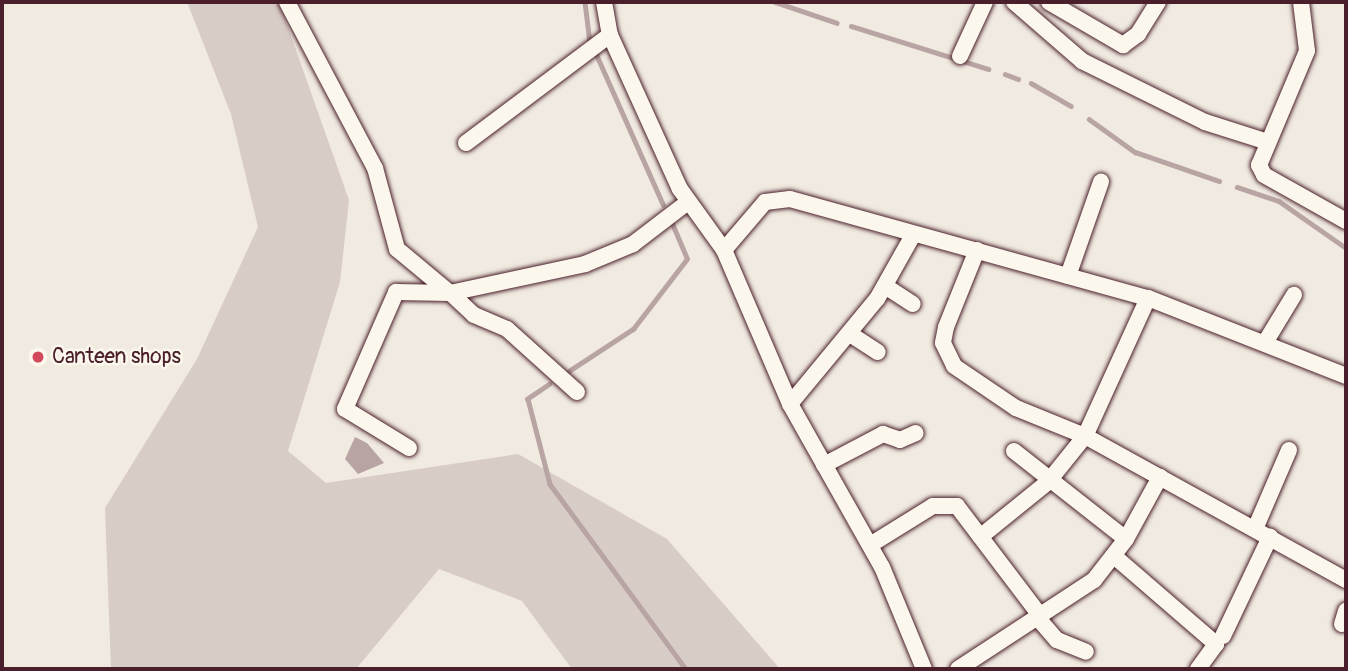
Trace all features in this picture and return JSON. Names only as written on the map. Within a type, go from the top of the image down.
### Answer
[{"type":"street","points":[[286,2],[375,168],[397,249],[474,315],[507,330],[577,392]]},
{"type":"street","points":[[604,2],[611,35],[688,202],[723,250],[790,404],[870,545],[924,669]]},
{"type":"street","points":[[960,56],[985,2]]},
{"type":"street","points":[[1019,7],[1048,2],[1123,45],[1138,34],[1158,2]]},
{"type":"street","points":[[1301,2],[1307,51],[1259,153],[1264,175],[1346,221]]},
{"type":"street","points":[[1019,7],[1082,61],[1141,93],[1265,141]]},
{"type":"street","points":[[466,143],[611,35]]},
{"type":"street","points":[[1068,276],[1101,183]]},
{"type":"street","points":[[723,250],[772,198],[977,250],[1148,298],[1266,341],[1346,376]]},
{"type":"street","points":[[409,448],[345,409],[396,292],[450,293],[585,264],[633,244],[688,202]]},
{"type":"street","points":[[790,404],[850,334],[885,286],[913,234]]},
{"type":"street","points":[[977,250],[946,327],[943,343],[954,366],[1016,408],[1085,436],[1346,580]]},
{"type":"street","points":[[885,286],[914,304]]},
{"type":"street","points":[[1266,341],[1294,295]]},
{"type":"street","points":[[980,537],[1048,482],[1085,436],[1148,298]]},
{"type":"street","points":[[850,334],[878,352]]},
{"type":"street","points":[[824,466],[883,434],[900,440],[916,433]]},
{"type":"street","points":[[1255,529],[1289,450]]},
{"type":"street","points":[[1014,451],[1048,482],[1126,538]]},
{"type":"street","points":[[958,669],[1094,580],[1115,556],[1160,477]]},
{"type":"street","points":[[870,545],[940,503],[969,514],[980,537],[1057,640],[1086,653]]},
{"type":"street","points":[[1223,636],[1270,537]]},
{"type":"street","points":[[1115,556],[1216,644],[1198,669]]},
{"type":"shaded area","points":[[187,2],[279,2],[349,200],[340,282],[288,451],[326,483],[518,454],[667,539],[780,669],[572,669],[522,601],[439,569],[356,669],[111,669],[105,508],[197,359],[258,227],[231,114]]},
{"type":"shaded area","points":[[355,437],[367,443],[384,463],[358,474],[345,459]]},
{"type":"waterway","points":[[585,2],[590,40],[663,204]]},
{"type":"waterway","points":[[775,2],[837,23]]},
{"type":"waterway","points":[[851,26],[988,69]]},
{"type":"waterway","points":[[1005,74],[1018,79]]},
{"type":"waterway","points":[[1031,83],[1071,106]]},
{"type":"waterway","points":[[1089,119],[1135,152],[1219,181]]},
{"type":"waterway","points":[[1237,187],[1279,201],[1346,248]]},
{"type":"waterway","points":[[569,371],[633,329],[687,259],[672,224]]},
{"type":"waterway","points":[[550,384],[528,399],[550,484],[686,669]]},
{"type":"place","name":"Canteen shops","points":[[38,357]]}]
